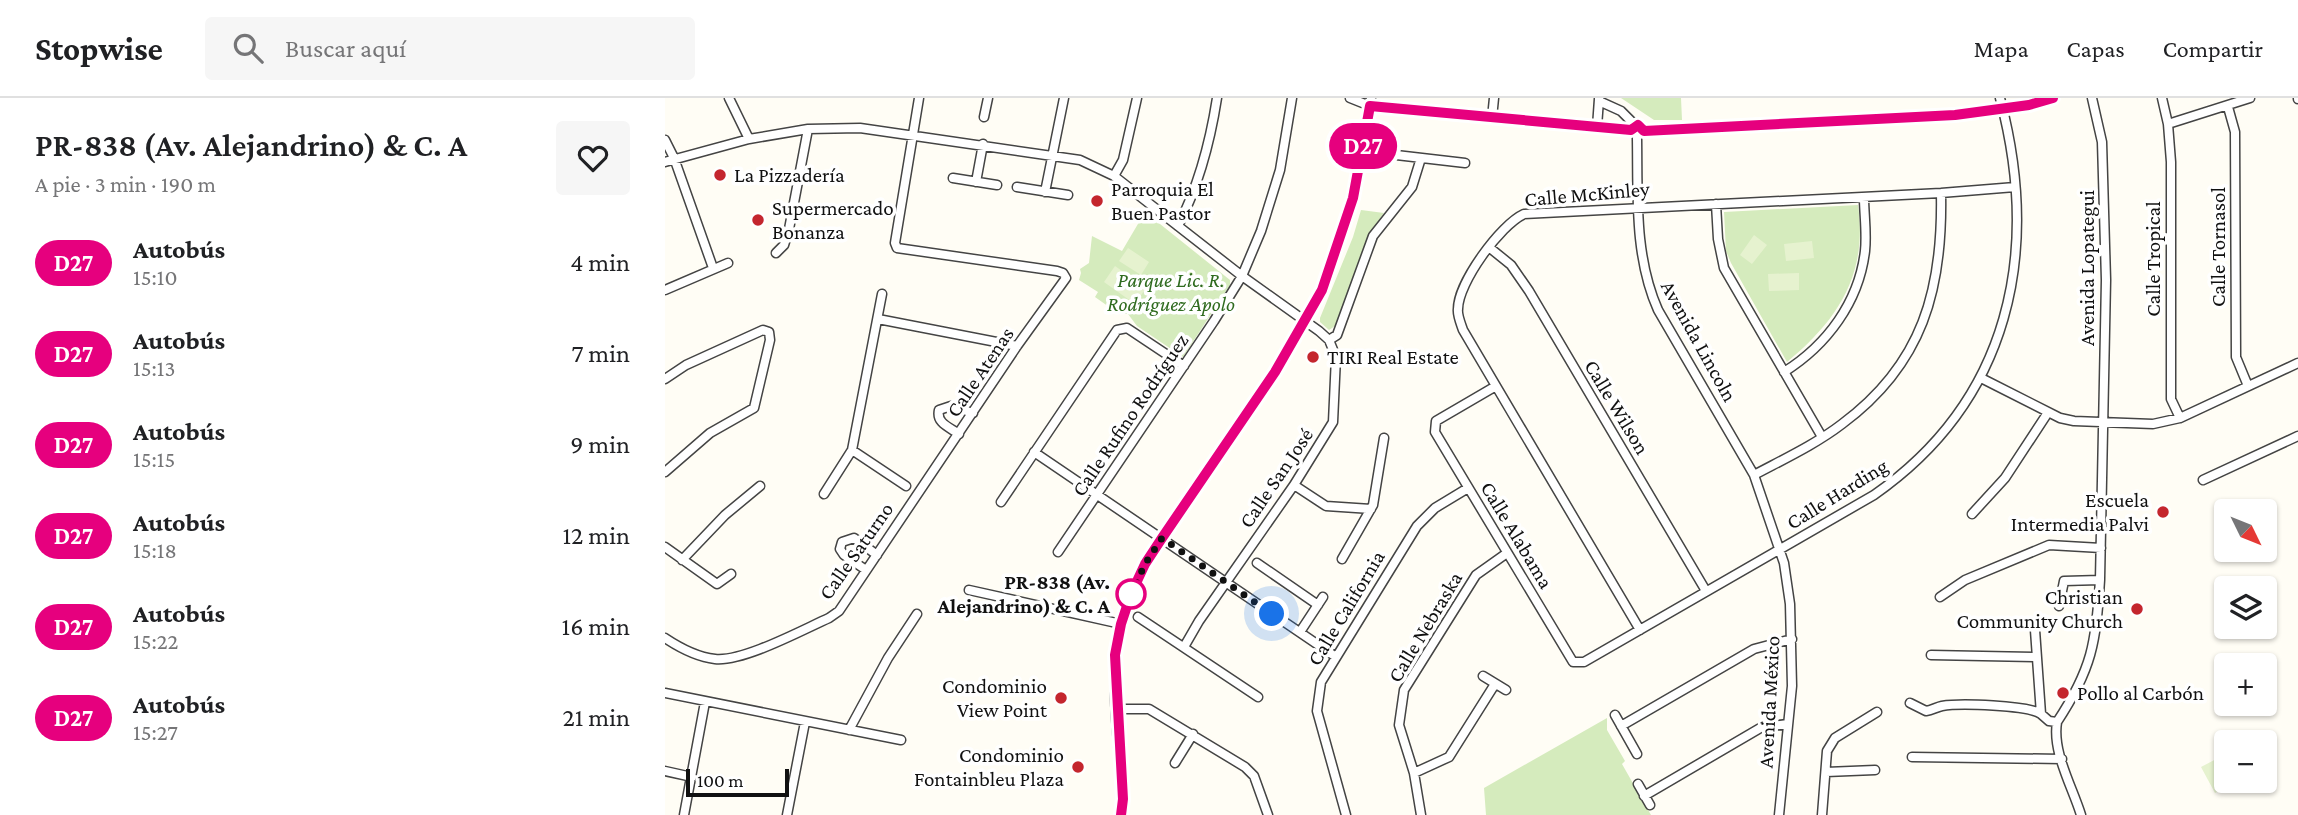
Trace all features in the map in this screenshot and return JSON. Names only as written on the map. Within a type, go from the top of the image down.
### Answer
[{"type":"street","points":[[729,98],[749,139]]},
{"type":"street","points":[[913,134],[919,98]]},
{"type":"street","points":[[984,117],[986,98]]},
{"type":"street","points":[[1045,192],[1064,98]]},
{"type":"street","points":[[1114,176],[1123,160],[1137,98]]},
{"type":"street","points":[[1178,226],[1194,194],[1206,156],[1217,98]]},
{"type":"street","name":"Calle Rufino Rodríguez","points":[[1058,552],[1242,276],[1272,200],[1287,142],[1293,98]]},
{"type":"street","points":[[1350,98],[1492,117],[1597,127],[1640,125],[1644,131]]},
{"type":"street","points":[[1492,117],[1494,98]]},
{"type":"street","name":"Calle Harding","points":[[1578,663],[1874,495],[1906,471],[1959,413],[1981,378],[1995,346],[2009,303],[2016,250],[2015,187],[2000,98]]},
{"type":"street","points":[[1644,131],[1955,115],[2003,109],[2053,98]]},
{"type":"street","name":"Avenida Lopategui","points":[[2086,98],[2095,114]]},
{"type":"street","name":"Avenida Lopategui","points":[[2057,722],[2079,687],[2090,659],[2097,621],[2100,580],[2106,280],[2102,142],[2092,98]]},
{"type":"street","name":"Calle Tropical","points":[[2162,98],[2168,124],[2171,162],[2171,399],[2180,418]]},
{"type":"street","points":[[2168,124],[2250,98]]},
{"type":"street","points":[[1597,127],[1599,100],[1621,111],[1633,127],[1633,136],[1641,137],[1644,131]]},
{"type":"street","points":[[1121,815],[1123,799],[1115,655],[1121,624],[1138,578],[1162,538],[1275,372],[1322,290],[1350,208],[1371,102]]},
{"type":"street","name":"Calle Tornasol","points":[[2228,107],[2235,132],[2236,357],[2248,386]]},
{"type":"street","points":[[669,160],[749,139],[808,129],[860,128],[1051,154],[1088,162],[1114,176],[1329,340],[1337,335],[1373,236],[1412,187],[1421,158]]},
{"type":"street","points":[[776,253],[784,245],[789,229],[808,129]]},
{"type":"street","name":"Calle Atenas","points":[[913,134],[895,243],[900,250],[1057,271],[1063,273],[1066,278],[959,434],[913,492]]},
{"type":"street","name":"Avenida Lincoln","points":[[1637,138],[1640,255],[1648,289],[1754,475],[1780,550]]},
{"type":"street","points":[[665,140],[669,160],[713,268]]},
{"type":"street","points":[[976,182],[983,144]]},
{"type":"street","points":[[1376,161],[1379,153],[1465,163]]},
{"type":"street","points":[[953,178],[997,185]]},
{"type":"street","points":[[1017,187],[1068,195]]},
{"type":"street","name":"Calle McKinley","points":[[1640,629],[1463,330],[1457,310],[1463,286],[1505,228],[1524,214],[2015,187]]},
{"type":"street","points":[[1754,475],[1822,437],[1856,413],[1886,384],[1916,337],[1930,305],[1938,266],[1941,193]]},
{"type":"street","points":[[1784,372],[1806,357],[1831,332],[1851,300],[1863,266],[1864,197]]},
{"type":"street","points":[[1716,204],[1718,239],[1724,268],[1822,437]]},
{"type":"street","name":"Calle Wilson","points":[[1490,248],[1511,265],[1529,291],[1706,591]]},
{"type":"street","points":[[665,290],[728,263]]},
{"type":"street","points":[[824,494],[852,450],[882,294]]},
{"type":"street","points":[[878,319],[1017,346]]},
{"type":"street","points":[[1001,502],[1120,328],[1127,328],[1184,366]]},
{"type":"street","points":[[665,379],[686,365],[763,330],[769,332],[770,340],[754,408],[710,433],[665,472]]},
{"type":"street","name":"Calle San José","points":[[1184,647],[1294,485],[1333,422],[1336,357],[1329,340]]},
{"type":"street","points":[[1981,378],[2047,414],[2074,421],[2153,424],[2180,418],[2298,363]]},
{"type":"street","name":"Calle Alabama","points":[[1496,386],[1436,421],[1435,432],[1573,662],[1578,663]]},
{"type":"street","points":[[959,434],[940,421],[939,410],[951,406],[973,413]]},
{"type":"street","points":[[1972,514],[2005,478],[2047,414]]},
{"type":"street","points":[[2203,480],[2298,436]]},
{"type":"street","points":[[1342,559],[1371,509],[1384,438]]},
{"type":"street","points":[[852,450],[913,492]]},
{"type":"street","points":[[1034,452],[1336,657]]},
{"type":"street","points":[[1294,485],[1326,506],[1371,509]]},
{"type":"street","points":[[682,560],[726,515],[760,486]]},
{"type":"street","name":"Calle California","points":[[1346,815],[1317,711],[1321,682],[1417,526],[1435,508],[1468,488]]},
{"type":"street","name":"Calle Saturno","points":[[665,638],[681,649],[717,659],[750,652],[828,618],[839,611],[877,555],[913,492]]},
{"type":"street","points":[[866,570],[844,555],[840,549],[842,542],[854,538],[877,555]]},
{"type":"street","points":[[1940,597],[1965,580],[2049,545],[2101,548]]},
{"type":"street","points":[[665,548],[717,584],[731,574]]},
{"type":"street","name":"Avenida México","points":[[1779,815],[1792,686],[1792,639],[1786,578],[1780,550]]},
{"type":"street","name":"Calle Nebraska","points":[[1421,815],[1414,773],[1399,725],[1404,690],[1476,575],[1507,553]]},
{"type":"street","points":[[1257,563],[1321,601],[1300,632]]},
{"type":"street","points":[[2059,606],[2064,581],[2100,580]]},
{"type":"street","points":[[969,590],[1121,624]]},
{"type":"street","points":[[849,730],[888,658],[917,614]]},
{"type":"street","points":[[1138,617],[1258,696]]},
{"type":"street","points":[[2035,629],[2041,714]]},
{"type":"street","points":[[1621,726],[1753,649],[1792,639]]},
{"type":"street","points":[[1931,655],[2036,657]]},
{"type":"street","points":[[1483,676],[1506,690]]},
{"type":"street","points":[[1414,773],[1449,757],[1495,684]]},
{"type":"street","points":[[665,693],[901,740]]},
{"type":"street","points":[[684,815],[705,702]]},
{"type":"street","points":[[1910,703],[1926,711],[1944,705],[2034,709],[2049,721],[2057,722],[2056,738],[2081,815]]},
{"type":"street","points":[[1117,709],[1149,709],[1245,767],[1254,776],[1268,815]]},
{"type":"street","points":[[1822,815],[1827,751],[1835,738],[1877,712]]},
{"type":"street","points":[[1615,715],[1637,754]]},
{"type":"street","points":[[787,815],[805,722]]},
{"type":"street","points":[[1644,796],[1762,727],[1788,724]]},
{"type":"street","points":[[1175,762],[1193,734]]},
{"type":"street","points":[[1912,757],[2062,759]]},
{"type":"street","points":[[1826,772],[1875,770]]},
{"type":"street","points":[[665,771],[692,777]]},
{"type":"street","points":[[1638,784],[1650,805]]},
{"type":"green space","points":[[1621,98],[1681,98],[1682,120],[1654,120]]},
{"type":"green space","points":[[1858,205],[1858,253],[1845,294],[1821,329],[1787,362],[1731,263],[1726,251],[1724,212]]},
{"type":"green space","points":[[1361,210],[1384,213],[1369,234],[1335,326],[1329,330],[1320,322],[1320,318],[1353,237]]},
{"type":"green space","name":"Parque Lic. R. Rodríguez Apolo","points":[[1145,212],[1230,280],[1230,285],[1183,357],[1137,326],[1128,314],[1119,314],[1095,297],[1098,292],[1079,280],[1080,269],[1089,263],[1092,236],[1122,251]]},
{"type":"green space","points":[[1754,235],[1767,245],[1752,264],[1740,255]]},
{"type":"green space","points":[[1812,241],[1814,258],[1786,261],[1784,244]]},
{"type":"green space","points":[[1128,248],[1149,262],[1141,275],[1119,261]]},
{"type":"green space","points":[[1115,266],[1146,288],[1135,304],[1104,282]]},
{"type":"green space","points":[[1799,273],[1799,290],[1769,291],[1768,274]]},
{"type":"green space","points":[[1607,718],[1607,730],[1625,761],[1622,764],[1651,815],[1486,815],[1484,788]]},
{"type":"green space","points":[[2214,760],[2214,791],[2201,767]]},
{"type":"bus line","name":"D27","points":[[1121,815],[1123,799],[1115,655],[1131,594],[1145,564],[1284,358],[1322,290],[1353,198],[1370,106],[1546,124],[1631,130],[1638,125],[1644,131],[1955,115],[2029,105],[2053,98]]},
{"type":"place","name":"La Pizzadería","points":[[720,175]]},
{"type":"place","name":"Parroquia El Buen Pastor","points":[[1097,201]]},
{"type":"place","name":"Supermercado Bonanza","points":[[758,220]]},
{"type":"place","name":"TIRI Real Estate","points":[[1313,357]]},
{"type":"place","name":"Escuela Intermedia Palvi","points":[[2163,512]]},
{"type":"place","name":"PR-838 (Av. Alejandrino) & C. A","points":[[1131,594]]},
{"type":"place","name":"Christian Community Church","points":[[2137,609]]},
{"type":"place","name":"Pollo al Carbón","points":[[2063,693]]},
{"type":"place","name":"Condominio View Point","points":[[1061,698]]},
{"type":"place","name":"Condominio Fontainbleu Plaza","points":[[1078,767]]},
{"type":"route","points":[[1131,594],[1145,564],[1162,538],[1272,614]]}]
